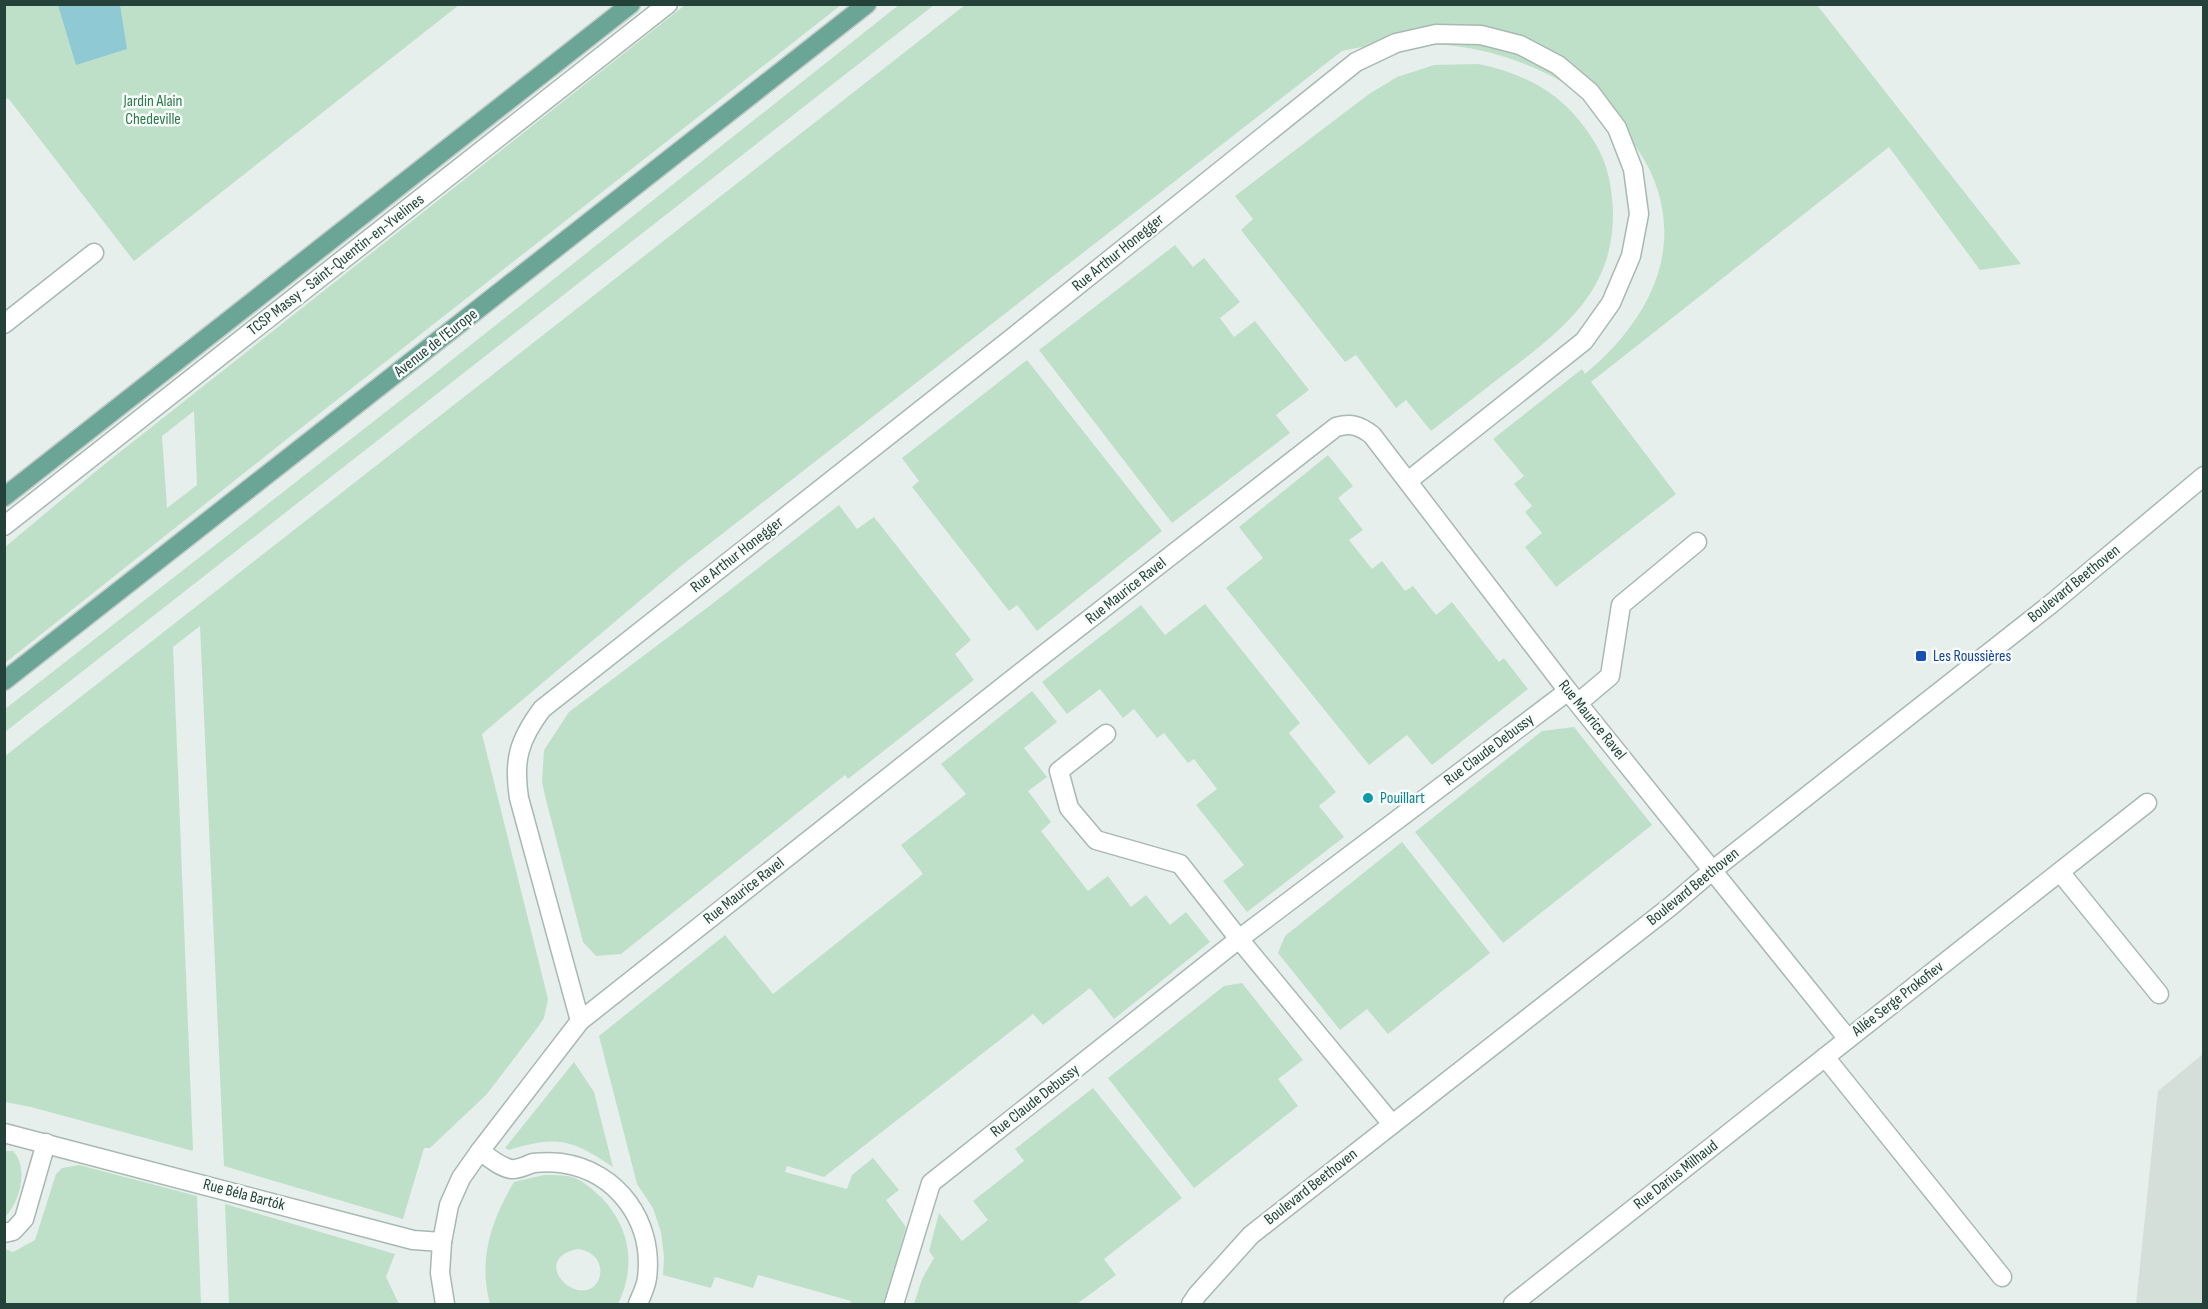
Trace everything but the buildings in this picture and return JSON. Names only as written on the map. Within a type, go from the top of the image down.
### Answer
[{"type":"main road","points":[[4,497],[631,4]]},
{"type":"main road","name":"Avenue de l'Europe","points":[[4,681],[867,4]]},
{"type":"street","name":"TCSP Massy - Saint-Quentin-en-Yvelines","points":[[4,526],[668,4]]},
{"type":"street","name":"Rue Arthur Honegger","points":[[580,1021],[519,798],[515,775],[519,752],[527,729],[542,709],[1003,345],[1356,62],[1396,43],[1436,34],[1481,35],[1520,45],[1558,65],[1590,92],[1617,128],[1633,169],[1639,214],[1631,256],[1611,303],[1584,340],[1408,481]]},
{"type":"street","points":[[4,324],[94,254]]},
{"type":"street","name":"Rue Maurice Ravel","points":[[445,1305],[440,1273],[442,1242],[449,1205],[461,1178],[580,1021],[1336,427],[1349,424],[1362,427],[1372,435],[1573,697],[1713,870]]},
{"type":"street","name":"Boulevard Beethoven","points":[[1191,1305],[1197,1295],[1251,1235],[2051,604],[2204,476]]},
{"type":"street","name":"Rue Claude Debussy","points":[[894,1305],[931,1183],[1239,939],[1573,697],[1610,676],[1621,605],[1697,542]]},
{"type":"street","points":[[1106,734],[1059,771],[1069,808],[1096,840],[1180,864],[1392,1124]]},
{"type":"street","name":"Allée Serge Prokofiev","points":[[1713,870],[1848,1039],[2147,802]]},
{"type":"street","points":[[2060,872],[2159,994]]},
{"type":"street","name":"Rue Darius Milhaud","points":[[1513,1305],[1533,1299],[1848,1039]]},
{"type":"street","points":[[1825,1057],[2002,1277]]},
{"type":"street","name":"Rue Béla Bartók","points":[[4,1133],[413,1240],[442,1242]]},
{"type":"street","points":[[4,1233],[13,1231],[24,1219],[46,1143]]},
{"type":"street","points":[[480,1150],[492,1160],[513,1169],[535,1163],[558,1162],[576,1166],[593,1172],[623,1195],[638,1216],[645,1236],[648,1256],[647,1281],[638,1305]]},
{"type":"shaded area","points":[[2203,1054],[2203,1304],[2136,1304],[2158,1091]]},
{"type":"green space","points":[[900,4],[934,5],[5,732],[5,709],[433,375]]},
{"type":"green space","name":"Jardin Alain Chedeville","points":[[4,5],[459,5],[134,261],[8,98],[5,100]]},
{"type":"green space","points":[[685,5],[841,5],[5,663],[5,547],[101,467]],"holes":[[[194,411],[197,485],[167,508],[162,436]]]},
{"type":"green space","points":[[965,5],[1817,5],[2021,264],[1980,270],[1889,147],[1591,382],[1676,494],[1556,587],[1525,547],[1542,533],[1525,512],[1532,506],[1514,484],[1524,476],[1493,439],[1582,369],[1585,374],[1642,309],[1664,245],[1656,184],[1622,130],[1570,86],[1502,56],[1424,43],[1342,51],[681,566],[482,734],[548,999],[544,1018],[487,1094],[430,1148],[424,1148],[403,1219],[224,1166],[200,626],[173,647],[193,1151],[5,1102],[5,756]]},
{"type":"green space","points":[[1478,64],[1514,74],[1546,90],[1560,100],[1584,127],[1603,159],[1608,176],[1613,212],[1611,239],[1605,263],[1596,284],[1568,321],[1550,338],[1431,431],[1406,400],[1396,408],[1356,355],[1345,362],[1241,230],[1253,219],[1235,196],[1369,94],[1397,77],[1434,65]]},
{"type":"green space","points":[[1175,245],[1193,267],[1204,258],[1240,302],[1220,318],[1234,337],[1255,321],[1309,390],[1276,415],[1290,433],[1172,523],[1039,350]]},
{"type":"green space","points":[[1027,360],[1162,531],[1037,631],[1017,605],[1009,611],[912,487],[919,481],[902,458]]},
{"type":"green space","points":[[1328,455],[1353,486],[1338,498],[1363,530],[1349,540],[1372,569],[1382,561],[1405,591],[1413,586],[1436,615],[1452,602],[1499,662],[1504,658],[1528,689],[1432,765],[1407,735],[1369,765],[1226,588],[1263,558],[1239,527]]},
{"type":"green space","points":[[839,505],[857,529],[874,517],[971,640],[955,654],[974,680],[848,779],[845,775],[621,954],[596,956],[583,942],[546,800],[542,782],[544,750],[569,712]]},
{"type":"green space","points":[[1205,604],[1300,723],[1289,733],[1336,792],[1319,806],[1344,837],[1247,912],[1223,881],[1244,865],[1196,805],[1217,789],[1194,759],[1188,763],[1164,733],[1157,738],[1134,709],[1123,718],[1100,689],[1067,714],[1042,682],[1141,605],[1165,635]]},
{"type":"green space","points":[[1032,691],[1057,722],[1024,748],[1047,777],[1028,791],[1051,822],[1041,831],[1088,891],[1108,876],[1131,907],[1146,895],[1170,925],[1186,912],[1210,942],[1114,1019],[1090,988],[1043,1025],[1033,1014],[824,1177],[787,1166],[785,1172],[847,1189],[852,1175],[873,1158],[899,1190],[886,1200],[906,1227],[885,1304],[850,1304],[851,1301],[758,1275],[753,1288],[715,1277],[711,1288],[663,1275],[664,1257],[661,1232],[653,1208],[637,1184],[599,1036],[725,935],[773,994],[923,874],[901,845],[966,794],[941,764]]},
{"type":"green space","points":[[1574,727],[1652,825],[1503,943],[1415,832],[1542,731]]},
{"type":"green space","points":[[1402,842],[1490,953],[1388,1034],[1367,1009],[1340,1030],[1278,953],[1285,936]]},
{"type":"green space","points":[[1242,983],[1303,1060],[1278,1079],[1298,1106],[1194,1188],[1108,1078],[1224,986]]},
{"type":"green space","points":[[574,1062],[594,1092],[613,1167],[586,1150],[563,1142],[539,1142],[509,1150],[505,1148]]},
{"type":"green space","points":[[1093,1088],[1182,1198],[1104,1259],[1116,1275],[1077,1304],[914,1304],[922,1279],[934,1258],[929,1251],[939,1213],[962,1241],[988,1220],[973,1201],[1024,1161],[1015,1149]]},
{"type":"green space","points":[[5,1151],[13,1151],[18,1158],[21,1166],[21,1185],[15,1203],[5,1217]]},
{"type":"green space","points":[[79,1165],[197,1196],[201,1304],[5,1304],[5,1249],[13,1252],[35,1240],[56,1174],[62,1168]]},
{"type":"green space","points":[[544,1175],[569,1176],[584,1183],[602,1198],[619,1222],[628,1249],[627,1276],[618,1304],[490,1304],[485,1271],[486,1256],[493,1226],[514,1182]],"holes":[[[578,1249],[584,1250],[598,1261],[600,1277],[597,1283],[588,1289],[579,1290],[561,1280],[557,1271],[557,1262],[564,1254]]]},
{"type":"green space","points":[[225,1204],[395,1254],[386,1277],[399,1304],[229,1304]]},
{"type":"water","points":[[58,5],[120,5],[127,49],[76,65]]},
{"type":"place","name":"Les Roussières","points":[[1921,656]]},
{"type":"place","name":"Pouillart","points":[[1368,798]]}]
